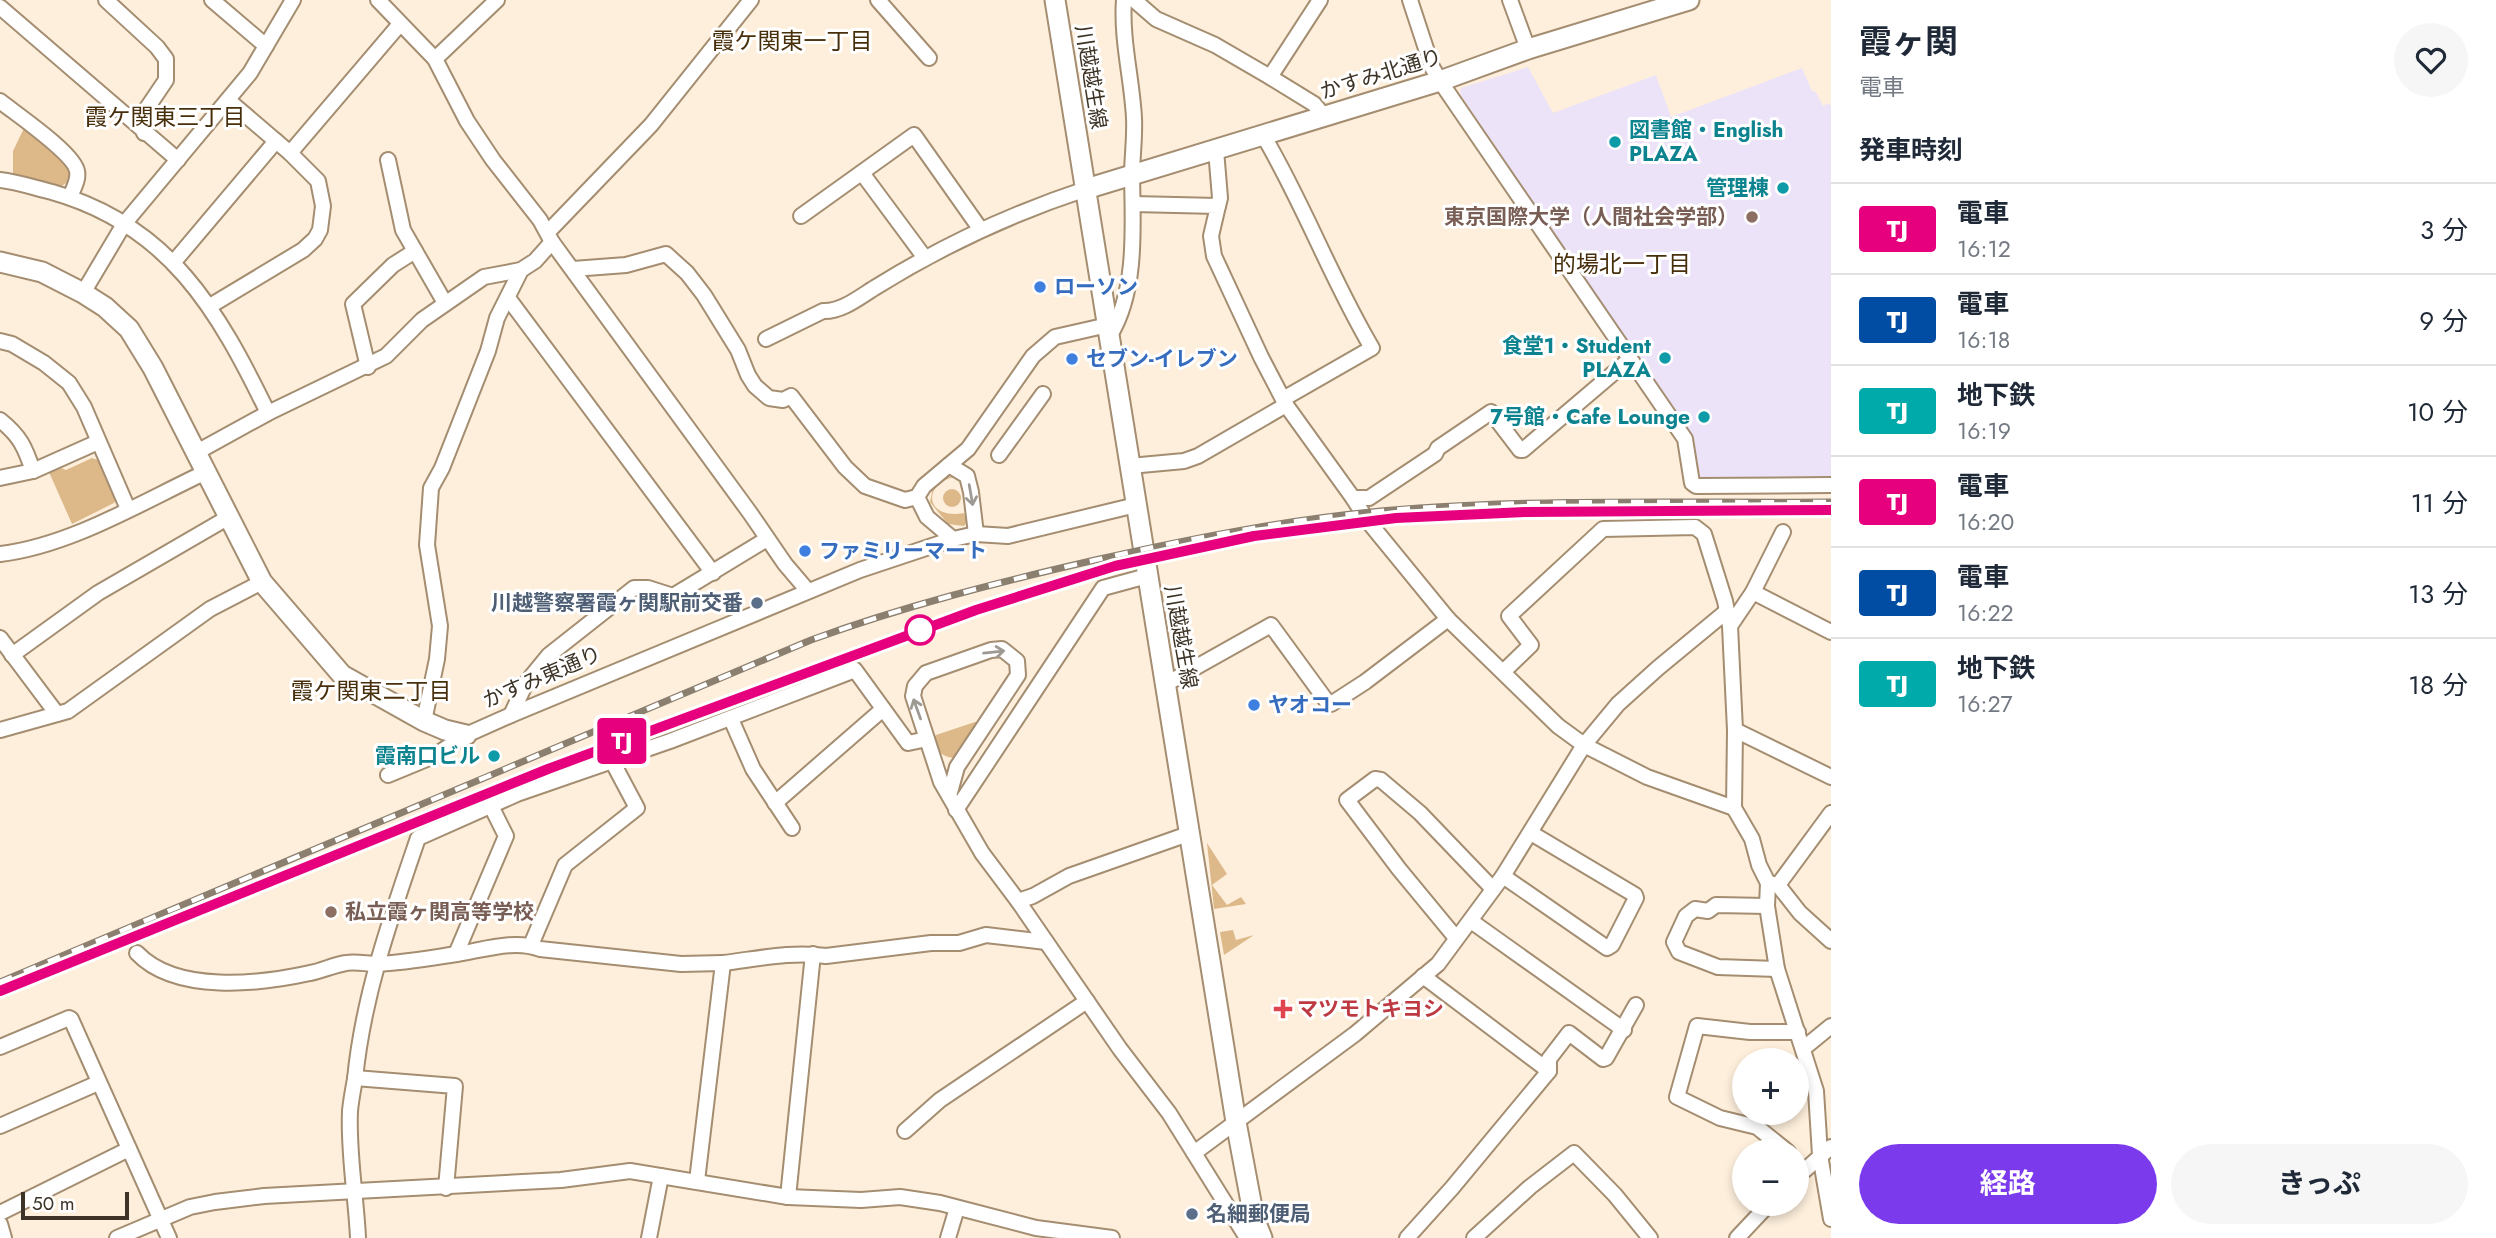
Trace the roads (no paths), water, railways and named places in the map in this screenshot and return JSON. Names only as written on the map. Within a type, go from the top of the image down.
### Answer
[{"type":"street","points":[[106,0],[158,47],[166,59],[166,80],[143,114],[144,133]]},
{"type":"street","points":[[212,0],[266,46]]},
{"type":"street","points":[[83,293],[124,224],[250,73],[293,0]]},
{"type":"street","points":[[377,0],[435,59],[467,121],[493,160],[785,564],[808,591]]},
{"type":"street","points":[[435,59],[497,0]]},
{"type":"street","points":[[197,452],[268,413],[368,367],[386,356],[422,320],[484,277],[521,270],[535,261],[550,237],[651,125],[751,0]]},
{"type":"street","points":[[900,0],[883,5],[929,58]]},
{"type":"street","name":"川越越生線","points":[[1055,0],[1236,1122],[1254,1219],[1262,1238]]},
{"type":"street","points":[[573,269],[626,265],[666,254],[687,273],[704,295],[738,351],[748,375],[762,394],[776,400],[791,396],[845,467],[865,486],[905,500],[917,497],[924,486],[968,449],[1033,356],[1055,337],[1109,330],[1119,321],[1129,282],[1135,119],[1124,0]]},
{"type":"street","points":[[1134,0],[1156,19],[1215,45],[1270,77],[1314,104],[1324,116]]},
{"type":"street","points":[[1270,77],[1320,0]]},
{"type":"street","points":[[1410,0],[1428,55],[1440,80],[1685,439],[1692,484],[1831,485]]},
{"type":"street","points":[[1510,0],[1528,49]]},
{"type":"street","name":"かすみ北通り","points":[[1086,189],[1440,80],[1646,7],[1689,0]]},
{"type":"street","points":[[3,16],[178,160]]},
{"type":"street","points":[[290,153],[400,24]]},
{"type":"street","points":[[209,306],[303,250],[320,230],[323,206],[318,181],[228,100]]},
{"type":"street","points":[[0,101],[69,156],[77,172],[77,180],[70,197]]},
{"type":"street","points":[[801,216],[914,135],[981,230]]},
{"type":"street","points":[[1130,466],[1184,461],[1198,456],[1372,348],[1350,311],[1278,160],[1263,135]]},
{"type":"street","points":[[173,263],[276,141]]},
{"type":"street","points":[[1216,150],[1220,198],[1211,236],[1214,256],[1285,402],[1367,520],[1448,619],[1558,726],[1584,745],[1647,777],[1734,808]]},
{"type":"street","points":[[388,160],[403,230],[445,303]]},
{"type":"street","points":[[862,173],[925,258]]},
{"type":"street","points":[[0,180],[70,197],[109,214],[173,263],[199,290],[239,352],[268,413]]},
{"type":"street","points":[[766,340],[823,311],[831,311],[852,302],[925,258],[981,230],[1086,189]]},
{"type":"street","points":[[1133,204],[1218,206]]},
{"type":"street","points":[[368,367],[353,304],[393,265],[415,251]]},
{"type":"street","points":[[0,261],[42,272],[83,293],[105,307],[129,329],[197,452],[262,582],[342,675],[424,721],[466,735]]},
{"type":"street","points":[[424,721],[437,659],[440,626],[427,545],[431,488],[488,351],[497,318],[521,270]]},
{"type":"street","points":[[508,298],[713,573]]},
{"type":"street","points":[[0,341],[12,344],[33,356],[69,383],[84,407],[128,509]]},
{"type":"street","points":[[1353,498],[1369,498],[1491,412],[1520,450],[1523,450],[1630,359]]},
{"type":"street","points":[[999,454],[1043,394]]},
{"type":"street","points":[[0,420],[15,432],[24,446],[33,471]]},
{"type":"street","points":[[0,478],[33,471],[97,442]]},
{"type":"street","points":[[949,465],[967,476],[976,534]]},
{"type":"street","points":[[0,554],[50,543],[206,472]]},
{"type":"street","points":[[917,497],[927,517],[953,540]]},
{"type":"street","name":"かすみ東通り","points":[[388,775],[434,756],[466,735],[511,715],[860,570],[976,534],[1008,536],[1136,505]]},
{"type":"street","points":[[12,655],[97,593],[229,517]]},
{"type":"street","points":[[1503,672],[1531,645],[1509,616],[1603,529],[1695,527],[1704,534],[1730,626],[1735,730],[1734,808],[1752,839],[1759,865],[1800,913],[1831,941]]},
{"type":"street","points":[[1730,626],[1753,593],[1783,532]]},
{"type":"street","points":[[511,715],[526,684],[543,661],[634,588],[649,588],[673,596],[767,539]]},
{"type":"street","points":[[952,803],[1103,588],[1147,576]]},
{"type":"street","points":[[0,730],[68,711],[210,609],[262,582]]},
{"type":"street","points":[[1753,593],[1831,632]]},
{"type":"street","points":[[1194,1153],[1354,1034],[1438,964],[1503,876],[1584,745],[1618,704],[1727,611]]},
{"type":"street","points":[[1166,684],[1271,625],[1331,704],[1366,682],[1448,619]]},
{"type":"street","points":[[0,638],[57,714]]},
{"type":"street","points":[[952,803],[957,767],[1015,681],[1019,667],[1017,661],[1002,649],[926,673],[915,686],[913,696],[941,782],[952,803],[982,853],[1169,1112],[1247,1238]]},
{"type":"street","points":[[358,1238],[356,1191],[350,1153],[350,1108],[366,1006],[418,838],[517,794],[731,719],[855,670],[908,743],[927,739]]},
{"type":"street","points":[[775,803],[883,709]]},
{"type":"street","points":[[731,719],[753,769],[792,828]]},
{"type":"street","points":[[1735,730],[1831,777]]},
{"type":"street","points":[[531,945],[565,865],[637,808],[612,761]]},
{"type":"street","points":[[1456,938],[1347,800],[1375,779],[1381,780],[1420,813],[1493,889]]},
{"type":"street","points":[[456,954],[506,836],[491,806]]},
{"type":"street","points":[[1831,813],[1773,884],[1767,906],[1777,969],[1804,1048],[1831,1026]]},
{"type":"street","points":[[1018,901],[1033,896],[1069,876],[1191,833]]},
{"type":"street","points":[[1503,876],[1607,948],[1612,945],[1636,898],[1635,895],[1531,833]]},
{"type":"street","points":[[1767,906],[1716,905],[1709,911],[1695,909],[1686,916],[1674,942],[1679,952],[1718,967],[1777,969]]},
{"type":"street","points":[[1471,921],[1624,1030]]},
{"type":"street","points":[[137,953],[143,960],[177,978],[212,982],[267,980],[311,973],[347,962],[377,964],[502,946],[531,945],[540,949],[681,964],[723,963],[751,958],[813,954],[826,956],[931,943],[959,943],[986,934],[1046,942]]},
{"type":"street","points":[[788,1197],[813,954]]},
{"type":"street","points":[[697,1181],[723,963]]},
{"type":"street","points":[[1423,976],[1549,1071]]},
{"type":"street","points":[[905,1131],[940,1100],[1087,1001]]},
{"type":"street","points":[[1407,1238],[1549,1071],[1549,1059],[1569,1033],[1603,1059],[1606,1058],[1636,1006]]},
{"type":"street","points":[[0,1047],[69,1018],[169,1238]]},
{"type":"street","points":[[1772,1139],[1757,1127],[1720,1118],[1677,1097],[1697,1026],[1750,1032],[1798,1032]]},
{"type":"street","points":[[1809,1066],[1816,1091],[1825,1151],[1831,1219]]},
{"type":"street","points":[[355,1078],[455,1086],[446,1188]]},
{"type":"street","points":[[0,1126],[99,1083]]},
{"type":"street","points":[[0,1213],[129,1149]]},
{"type":"street","points":[[1809,1162],[1825,1151]]},
{"type":"street","points":[[1474,1238],[1530,1187],[1574,1153],[1615,1195],[1650,1238]]},
{"type":"street","points":[[117,1238],[190,1207],[215,1202],[561,1180],[622,1171],[788,1197],[861,1200],[901,1197],[1036,1228],[1112,1238]]},
{"type":"street","points":[[649,1238],[661,1176]]},
{"type":"street","points":[[947,1238],[957,1208]]},
{"type":"street","points":[[1737,1238],[1758,1216]]},
{"type":"street","points":[[0,1224],[4,1238]]},
{"type":"railway","points":[[0,982],[811,640],[881,616],[987,586],[1216,535],[1296,521],[1378,511],[1521,503],[1831,502]]},
{"type":"railway","points":[[175,920],[548,769],[990,605],[1118,565]]},
{"type":"train","name":"TJ","points":[[0,991],[548,769],[1023,593],[1115,566],[1186,549],[1289,530],[1396,518],[1525,512],[1831,510]]},
{"type":"place","name":"図書館・English PLAZA","points":[[1615,142]]},
{"type":"place","name":"管理棟","points":[[1783,188]]},
{"type":"place","name":"東京国際大学（人間社会学部）","points":[[1752,217]]},
{"type":"place","name":"ローソン","points":[[1040,287]]},
{"type":"place","name":"食堂1・Student PLAZA","points":[[1665,358]]},
{"type":"place","name":"セブン-イレブン","points":[[1072,359]]},
{"type":"place","name":"7号館・Cafe Lounge","points":[[1704,417]]},
{"type":"place","name":"ファミリーマート","points":[[805,551]]},
{"type":"place","name":"川越警察署霞ヶ関駅前交番","points":[[757,603]]},
{"type":"place","name":"ヤオコー","points":[[1254,705]]},
{"type":"place","name":"霞南口ビル","points":[[494,756]]},
{"type":"place","name":"私立霞ヶ関高等学校","points":[[331,912]]},
{"type":"place","name":"マツモトキヨシ","points":[[1283,1009]]},
{"type":"place","name":"名細郵便局","points":[[1192,1214]]},
{"type":"district","name":"霞ケ関東一丁目","points":[[792,41]]},
{"type":"district","name":"霞ケ関東三丁目","points":[[165,117]]},
{"type":"district","name":"的場北一丁目","points":[[1622,264]]},
{"type":"district","name":"霞ケ関東二丁目","points":[[371,691]]}]
